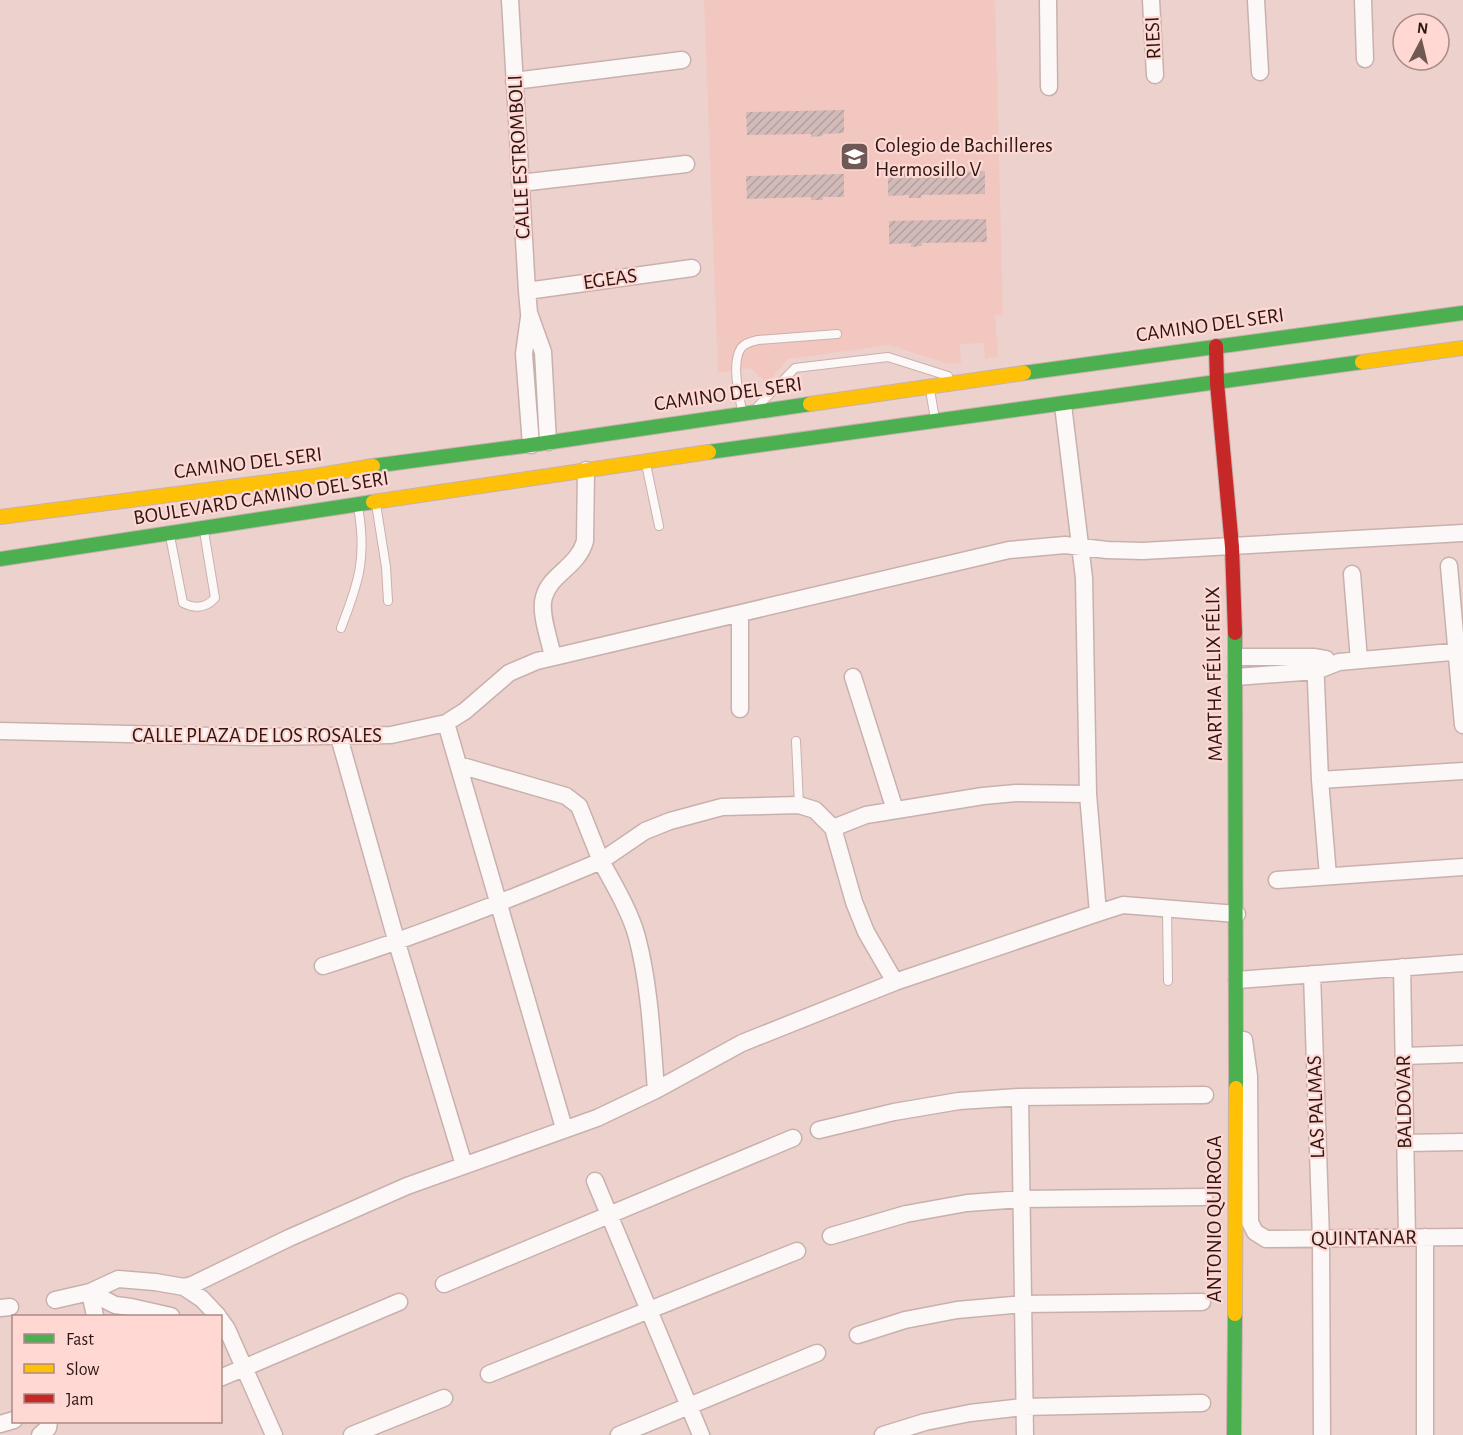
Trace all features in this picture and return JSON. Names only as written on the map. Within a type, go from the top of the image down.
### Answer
[{"type":"main road","name":"CAMINO DEL SERI","points":[[0,517],[315,476],[382,464],[965,381],[1463,313]]},
{"type":"main road","name":"MARTHA FÉLIX FÉLIX","points":[[1216,346],[1217,383],[1232,547],[1236,657],[1236,1003]]},
{"type":"main road","points":[[586,470],[1463,348]]},
{"type":"main road","name":"BOULEVARD CAMINO DEL SERI","points":[[0,559],[168,520],[203,528],[586,470]]},
{"type":"main road","points":[[168,520],[185,501],[278,490],[315,476]]},
{"type":"main road","name":"ANTONIO QUIROGA","points":[[1234,1435],[1236,1003]]},
{"type":"street","name":"CALLE ESTROMBOLI","points":[[510,0],[530,313]]},
{"type":"street","points":[[1048,0],[1049,87]]},
{"type":"street","name":"RIESI","points":[[1151,0],[1155,75]]},
{"type":"street","points":[[1256,0],[1260,72]]},
{"type":"street","points":[[1363,0],[1365,59]]},
{"type":"street","points":[[514,81],[682,60]]},
{"type":"street","points":[[520,183],[686,164]]},
{"type":"street","name":"EGEAS","points":[[527,291],[692,268]]},
{"type":"street","points":[[530,313],[543,352],[548,442]]},
{"type":"street","points":[[530,313],[524,354],[531,444]]},
{"type":"street","points":[[524,354],[543,352]]},
{"type":"street","points":[[1063,405],[1086,604],[1088,794],[1098,913]]},
{"type":"street","points":[[554,657],[544,613],[544,597],[552,582],[582,552],[585,542],[586,470]]},
{"type":"street","name":"CALLE PLAZA DE LOS ROSALES","points":[[0,731],[129,735],[339,737],[391,735],[446,723],[465,711],[509,673],[522,666],[1009,550],[1051,545],[1126,551],[1463,533]]},
{"type":"street","points":[[1449,566],[1460,651],[1463,725]]},
{"type":"street","points":[[1352,574],[1359,660]]},
{"type":"street","points":[[740,615],[740,709]]},
{"type":"street","points":[[1236,677],[1316,664],[1460,651]]},
{"type":"street","points":[[1236,657],[1316,664]]},
{"type":"street","points":[[1316,664],[1320,780],[1328,876]]},
{"type":"street","points":[[853,677],[895,810]]},
{"type":"street","points":[[446,723],[564,1128]]},
{"type":"street","points":[[339,737],[397,943],[464,1165]]},
{"type":"street","points":[[459,765],[566,796],[579,806],[601,861],[619,894],[636,935],[648,992],[656,1090]]},
{"type":"street","points":[[1320,780],[1463,771]]},
{"type":"street","points":[[833,828],[857,817],[1016,793],[1088,794]]},
{"type":"street","points":[[323,966],[397,943],[500,904],[601,861],[645,831],[670,821],[734,806],[799,805],[815,810],[833,828],[854,902],[866,932],[895,982]]},
{"type":"street","points":[[1277,880],[1463,867]]},
{"type":"street","points":[[184,1287],[407,1186],[597,1118],[656,1090],[742,1043],[895,982],[1123,905],[1237,914]]},
{"type":"street","points":[[1237,980],[1463,963]]},
{"type":"street","name":"BALDOVAR","points":[[1402,968],[1407,1237]]},
{"type":"street","name":"LAS PALMAS","points":[[1312,974],[1321,1239],[1322,1435]]},
{"type":"street","name":"QUINTANAR","points":[[1236,1003],[1246,1047],[1249,1076],[1250,1222],[1255,1232],[1266,1239],[1463,1236]]},
{"type":"street","points":[[1404,1056],[1463,1054]]},
{"type":"street","points":[[819,1130],[894,1112],[959,1101],[1020,1097],[1205,1095]]},
{"type":"street","points":[[1020,1097],[1024,1435]]},
{"type":"street","points":[[444,1284],[793,1138]]},
{"type":"street","points":[[1405,1143],[1463,1142]]},
{"type":"street","points":[[595,1181],[701,1435]]},
{"type":"street","points":[[831,1236],[906,1214],[967,1203],[1021,1199],[1204,1197]]},
{"type":"street","points":[[1425,1237],[1425,1435]]},
{"type":"street","points":[[489,1374],[797,1251]]},
{"type":"street","points":[[56,1300],[90,1292],[118,1278],[184,1287],[202,1299],[217,1315]]},
{"type":"street","points":[[90,1292],[96,1315]]},
{"type":"street","points":[[90,1292],[115,1305],[163,1315]]},
{"type":"street","points":[[222,1377],[399,1302]]},
{"type":"street","points":[[858,1335],[905,1320],[957,1310],[1023,1304],[1202,1302]]},
{"type":"street","points":[[222,1321],[274,1435]]},
{"type":"street","points":[[222,1352],[243,1368]]},
{"type":"street","points":[[619,1435],[817,1353]]},
{"type":"street","points":[[352,1435],[444,1398]]},
{"type":"street","points":[[883,1435],[925,1422],[970,1413],[1024,1407],[1202,1403]]},
{"type":"street","points":[[40,1435],[48,1428],[49,1423]]},
{"type":"lane","points":[[837,334],[758,340],[741,348],[736,370],[748,412],[795,368],[888,357],[965,381]]},
{"type":"lane","points":[[930,386],[935,422]]},
{"type":"lane","points":[[645,461],[659,525]]},
{"type":"lane","points":[[375,501],[386,567],[388,601]]},
{"type":"lane","points":[[341,628],[358,586],[363,558],[363,531],[358,504]]},
{"type":"lane","points":[[168,520],[183,603],[192,608],[209,605],[215,598],[203,528]]},
{"type":"lane","points":[[796,741],[799,805]]},
{"type":"lane","points":[[1167,908],[1168,981]]},
{"type":"shaded area","name":"Colegio de Bachilleres Hermosillo V","points":[[704,0],[995,0],[1003,315],[995,315],[998,356],[985,359],[984,343],[960,344],[961,363],[949,364],[889,345],[788,359],[767,383],[750,368],[718,373]]},
{"type":"building","points":[[844,110],[844,133],[811,137],[811,134],[747,135],[746,112]]},
{"type":"building","points":[[985,171],[985,194],[921,195],[921,198],[909,198],[909,195],[888,196],[888,173]]},
{"type":"building","points":[[844,174],[844,197],[823,197],[823,200],[811,200],[811,197],[747,199],[746,176]]},
{"type":"building","points":[[986,219],[987,242],[922,243],[922,246],[911,247],[911,243],[889,244],[889,221]]},
{"type":"traffic: fast","points":[[1024,373],[1463,313]]},
{"type":"traffic: fast","points":[[709,452],[1362,362]]},
{"type":"traffic: fast","points":[[373,466],[810,404]]},
{"type":"traffic: fast","points":[[0,559],[373,502]]},
{"type":"traffic: fast","points":[[1235,633],[1236,1088]]},
{"type":"traffic: fast","points":[[1234,1435],[1235,1314]]},
{"type":"traffic: slow","points":[[1362,362],[1463,348]]},
{"type":"traffic: slow","points":[[810,404],[1024,373]]},
{"type":"traffic: slow","points":[[373,502],[709,452]]},
{"type":"traffic: slow","points":[[0,517],[315,476],[373,466]]},
{"type":"traffic: slow","points":[[1235,1314],[1236,1088]]},
{"type":"traffic: jam","points":[[1216,346],[1217,383],[1232,547],[1235,633]]},
{"type":"place","name":"Colegio de Bachilleres Hermosillo V","points":[[854,157]]}]
